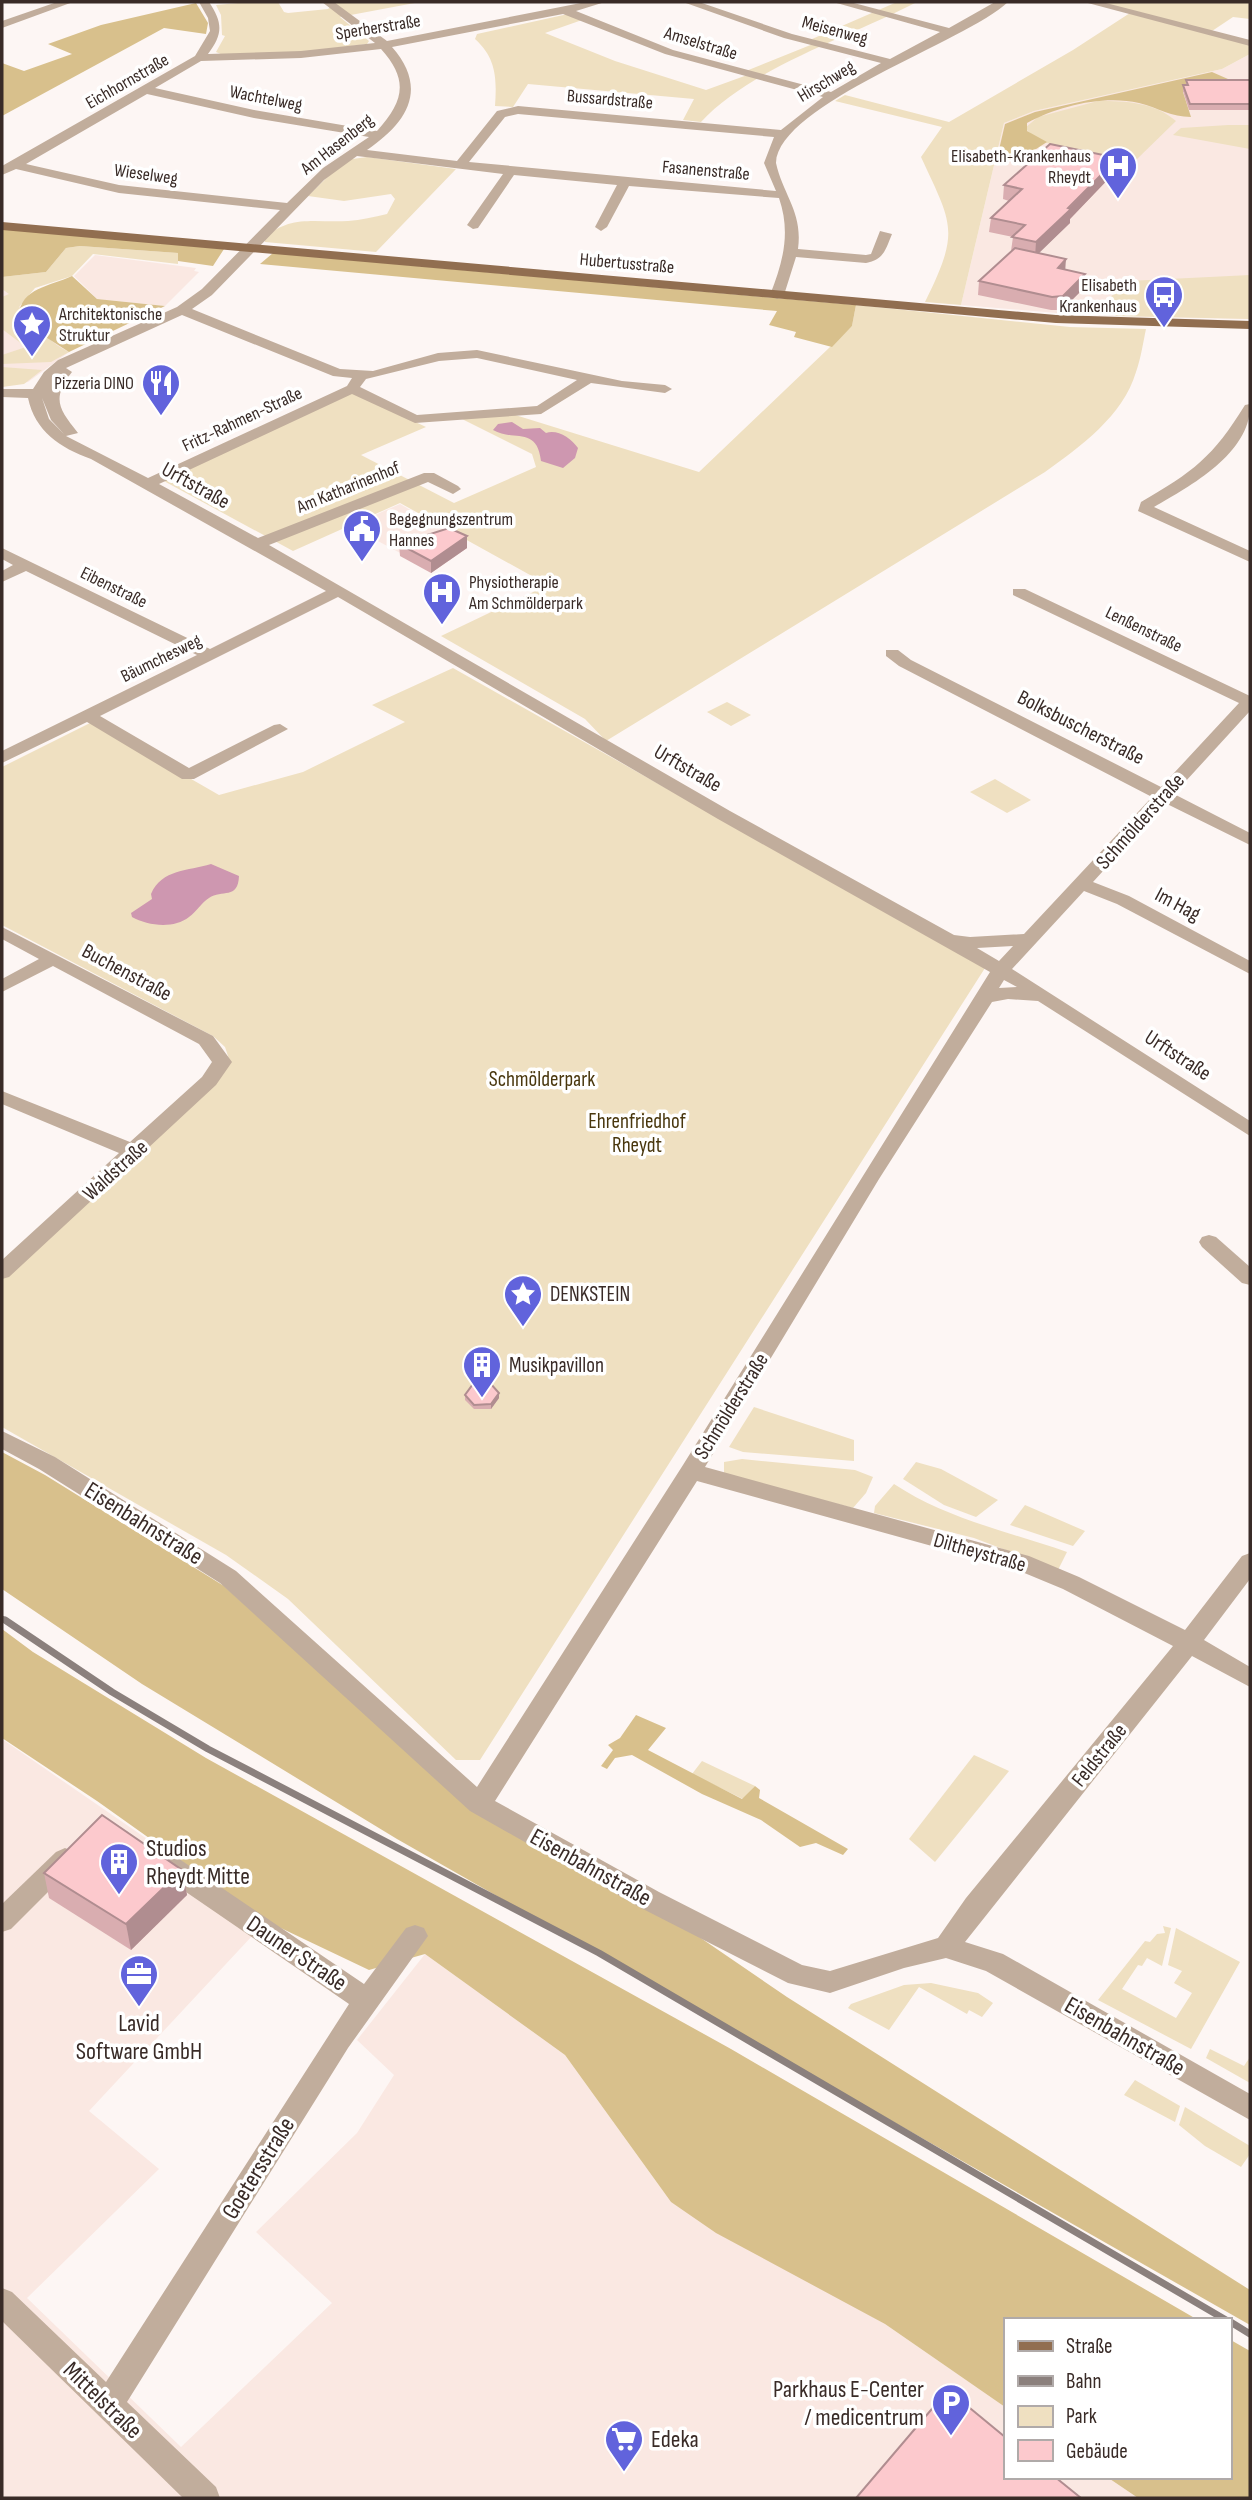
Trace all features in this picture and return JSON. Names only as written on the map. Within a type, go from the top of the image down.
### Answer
[{"type":"main road","name":"Hubertusstraße","points":[[2,226],[1067,320],[1250,325]]},
{"type":"street","points":[[2,25],[67,2]]},
{"type":"street","name":"Eichhornstraße","points":[[15,165],[199,58],[211,44],[217,27],[216,18],[204,2]]},
{"type":"street","name":"Am Hasenberg","points":[[249,249],[289,207],[353,152],[380,135],[404,108],[409,80],[398,60],[327,2]]},
{"type":"street","name":"Sperberstraße","points":[[199,58],[294,56],[384,46],[600,2]]},
{"type":"street","name":"Meisenweg","points":[[689,2],[788,36],[893,64]]},
{"type":"street","points":[[838,2],[951,32]]},
{"type":"street","name":"Hirschweg","points":[[782,134],[795,121],[832,96],[1002,2]]},
{"type":"street","points":[[1090,2],[1250,43]]},
{"type":"street","name":"Amselstraße","points":[[564,10],[669,52],[832,96]]},
{"type":"street","name":"Wachtelweg","points":[[146,90],[254,114],[380,135]]},
{"type":"street","name":"Bussardstraße","points":[[460,166],[500,114],[518,110],[679,122],[782,134]]},
{"type":"street","points":[[777,295],[793,253],[794,233],[770,158],[782,134]]},
{"type":"street","name":"Fasanenstraße","points":[[353,152],[460,166],[784,195]]},
{"type":"street","points":[[2,171],[15,165]]},
{"type":"street","name":"Wieselweg","points":[[15,165],[119,189],[289,207]]},
{"type":"street","points":[[473,225],[511,171]]},
{"type":"street","points":[[601,227],[625,181]]},
{"type":"street","points":[[793,253],[866,259],[876,257],[885,234]]},
{"type":"street","points":[[2,398],[41,394],[94,349],[182,310],[208,292],[249,249]]},
{"type":"street","name":"Fritz-Rahmen-Straße","points":[[182,310],[329,370],[361,376],[391,372],[445,355],[477,354],[589,378],[665,389]]},
{"type":"street","points":[[361,376],[352,389],[415,419],[541,410],[589,378]]},
{"type":"street","name":"Fritz-Rahmen-Straße","points":[[148,484],[352,389]]},
{"type":"street","points":[[2,393],[41,394]]},
{"type":"street","name":"Urftstraße","points":[[41,394],[39,417],[46,427],[82,451],[96,456],[257,544],[724,815],[948,939],[1043,995],[1250,1130]]},
{"type":"street","points":[[1250,408],[1245,422],[1204,468],[1146,506],[1146,511],[1250,557]]},
{"type":"street","name":"Am Katharinenhof","points":[[257,544],[429,476],[453,489]]},
{"type":"street","name":"Eibenstraße","points":[[2,553],[210,655]]},
{"type":"street","points":[[2,577],[26,564]]},
{"type":"street","name":"Bäumchesweg","points":[[2,758],[338,591]]},
{"type":"street","name":"Lenßenstraße","points":[[1019,592],[1250,701]]},
{"type":"street","name":"Bolksbuscherstraße","points":[[892,653],[913,667],[1250,840]]},
{"type":"street","name":"Schmölderstraße","points":[[479,1804],[691,1471],[1001,970],[1250,701]]},
{"type":"street","points":[[88,716],[188,775],[280,729]]},
{"type":"street","name":"Im Hag","points":[[1082,884],[1123,900],[1250,968]]},
{"type":"street","name":"Buchenstraße","points":[[2,932],[206,1040],[214,1047],[222,1062]]},
{"type":"street","points":[[948,939],[970,943],[1029,939]]},
{"type":"street","points":[[2,986],[53,959]]},
{"type":"street","points":[[978,1005],[986,996],[1043,995]]},
{"type":"street","name":"Waldstraße","points":[[6,1263],[135,1152],[209,1081],[222,1062]]},
{"type":"street","points":[[2,1097],[135,1152]]},
{"type":"street","points":[[1209,1242],[1250,1278]]},
{"type":"street","name":"Eisenbahnstraße","points":[[2,1439],[47,1463],[228,1577],[292,1632],[405,1739],[479,1804],[650,1900],[797,1975],[830,1982],[904,1956],[946,1947],[994,1962],[1250,2108]]},
{"type":"street","name":"Diltheystraße","points":[[691,1471],[1021,1562],[1071,1583],[1189,1643],[1250,1678]]},
{"type":"street","name":"Feldstraße","points":[[946,1947],[975,1906],[1189,1643],[1250,1562]]},
{"type":"street","points":[[2,1921],[85,1839]]},
{"type":"street","name":"Dauner Straße","points":[[135,1843],[365,2000]]},
{"type":"street","name":"Goetersstraße","points":[[108,2405],[365,2000],[415,1936]]},
{"type":"street","name":"Mittelstraße","points":[[2,2302],[205,2498]]},
{"type":"shaded area","points":[[196,3],[208,23],[206,34],[164,28],[2,116],[2,63],[24,71],[72,54],[48,44],[101,25]]},
{"type":"shaded area","name":"Elisabeth-Krankenhaus Rheydt","points":[[1250,54],[1250,319],[1080,315],[961,305],[1004,123],[1034,111],[1222,69]]},
{"type":"shaded area","points":[[1212,72],[1228,79],[1229,86],[1183,92],[1191,117],[1177,116],[1139,103],[1096,101],[1067,107],[1027,123],[1027,131],[1047,142],[1022,158],[998,154],[1005,124],[1035,112]]},
{"type":"shaded area","points":[[2,229],[224,249],[213,266],[178,261],[178,253],[80,246],[66,248],[46,272],[2,277]]},
{"type":"shaded area","points":[[273,253],[856,305],[852,326],[832,347],[794,337],[796,332],[769,325],[777,311],[260,264]]},
{"type":"shaded area","points":[[95,255],[196,268],[194,271],[199,272],[165,306],[97,299],[74,276]]},
{"type":"shaded area","points":[[72,276],[97,299],[165,306],[69,352],[41,334],[35,322],[19,316],[25,299],[31,294]]},
{"type":"shaded area","points":[[2,284],[35,322],[41,334],[69,352],[28,382],[2,387]]},
{"type":"shaded area","points":[[512,422],[523,429],[540,428],[546,433],[564,435],[578,448],[575,458],[563,468],[541,461],[539,450],[530,439],[493,430],[498,424]]},
{"type":"shaded area","points":[[400,504],[457,537],[402,554],[350,526]]},
{"type":"shaded area","points":[[211,864],[239,876],[236,888],[228,893],[214,895],[183,921],[169,925],[153,924],[132,917],[131,913],[152,899],[151,894],[156,886],[169,875]]},
{"type":"shaded area","points":[[2,1452],[45,1475],[224,1586],[469,1807],[689,1930],[787,1997],[1250,2290],[1250,2325],[397,1839],[142,1684],[2,1589]]},
{"type":"shaded area","points":[[2,1629],[33,1652],[206,1758],[731,2049],[1195,2318],[1004,2318],[1004,2406],[885,2324],[716,2233],[671,2202],[565,2055],[425,1954],[369,1970],[266,1921],[97,1801],[2,1738]]},
{"type":"shaded area","points":[[636,1715],[666,1728],[648,1750],[742,1799],[755,1786],[760,1790],[759,1798],[848,1849],[843,1855],[816,1843],[800,1847],[761,1820],[702,1794],[632,1755],[615,1758],[607,1769],[601,1766],[613,1750],[608,1745],[620,1738]]},
{"type":"shaded area","points":[[2,1739],[266,1921],[89,2111],[159,2169],[27,2298],[181,2447],[332,2303],[256,2232],[357,2133],[394,2075],[357,2040],[425,1954],[565,2055],[671,2202],[885,2324],[1004,2406],[1004,2479],[1110,2479],[1138,2498],[2,2498]]},
{"type":"shaded area","points":[[1231,2340],[1250,2351],[1250,2498],[1138,2498],[1110,2479],[1231,2479]]},
{"type":"green space","points":[[278,2],[284,12],[288,13],[328,9],[336,2],[420,2],[340,17],[369,41],[367,44],[306,52],[223,55],[216,52],[225,36],[222,35],[221,15],[216,5]]},
{"type":"green space","points":[[897,2],[917,2],[774,69],[746,85],[701,122],[683,120],[694,99],[528,84],[513,107],[495,106],[494,69],[482,46],[475,39],[477,34],[568,14],[582,20],[545,33],[615,61],[706,90],[750,74],[746,71],[818,42],[812,39]]},
{"type":"green space","points":[[1099,2],[1250,2],[1250,19],[1233,17],[1212,31],[1250,42],[1250,54],[1222,69],[1034,111],[1004,123],[961,305],[925,302],[944,259],[948,229],[946,214],[921,157],[942,127],[835,101],[845,95],[949,122],[1073,50],[1130,13]]},
{"type":"green space","points":[[1098,101],[1149,106],[1176,121],[1136,160],[1061,148],[1034,136],[1025,128],[1038,117]]},
{"type":"green space","points":[[1250,125],[1250,149],[1173,135],[1181,128]]},
{"type":"green space","points":[[367,157],[456,169],[376,252],[265,242],[264,239],[273,231],[293,223],[348,221],[387,214],[395,199],[391,194],[344,201],[308,196],[345,160]]},
{"type":"green space","points":[[80,246],[178,253],[178,264],[93,254],[72,276],[35,288],[19,307],[48,338],[69,352],[51,362],[2,364],[2,355],[26,347],[2,329],[2,297],[9,294],[2,289],[2,277],[46,272],[66,248]]},
{"type":"green space","points":[[1250,275],[1250,319],[1116,316],[1107,310],[1105,302],[1128,281]]},
{"type":"green space","points":[[856,305],[1070,327],[1146,329],[1136,372],[1121,403],[1099,429],[1072,452],[1045,472],[606,741],[585,719],[441,636],[548,585],[400,503],[293,551],[162,480],[352,392],[426,427],[361,455],[454,503],[536,467],[532,454],[458,417],[512,414],[699,472],[852,326]]},
{"type":"green space","points":[[2,367],[42,370],[24,384],[2,387]]},
{"type":"green space","name":"Schmölderpark","points":[[453,668],[985,968],[480,1760],[456,1760],[288,1599],[226,1555],[2,1427],[2,1279],[63,1224],[229,1059],[225,1047],[213,1036],[2,925],[2,767],[92,722],[219,795],[303,772],[405,722],[372,705]]},
{"type":"green space","points":[[727,702],[751,715],[731,726],[707,712]]},
{"type":"green space","points":[[995,779],[1031,800],[1007,813],[970,792]]},
{"type":"green space","points":[[754,1407],[854,1440],[854,1461],[743,1452],[729,1447]]},
{"type":"green space","points":[[742,1459],[855,1470],[873,1477],[866,1493],[853,1508],[724,1474],[724,1462]]},
{"type":"green space","points":[[916,1462],[941,1469],[998,1500],[976,1517],[944,1505],[903,1479]]},
{"type":"green space","points":[[894,1484],[956,1515],[1067,1552],[1058,1570],[974,1538],[874,1513],[875,1506]]},
{"type":"green space","points":[[1025,1505],[1085,1531],[1073,1546],[1010,1525]]},
{"type":"green space","points":[[974,1755],[1009,1771],[935,1862],[909,1839]]},
{"type":"green space","points":[[702,1761],[755,1786],[743,1799],[692,1774]]},
{"type":"green space","points":[[1163,1926],[1171,1928],[1162,1966],[1147,1958],[1142,1966],[1138,1965],[1122,1989],[1176,2018],[1192,1993],[1174,1983],[1182,1971],[1168,1965],[1176,1928],[1240,1962],[1191,2049],[1098,2000],[1145,1941],[1150,1942],[1157,1934],[1165,1933]]},
{"type":"green space","points":[[931,1983],[978,1993],[993,2003],[982,2017],[969,2010],[967,2014],[919,1987],[889,2030],[848,2008],[851,2004],[904,1985]]},
{"type":"green space","points":[[1210,2049],[1244,2066],[1250,2057],[1250,2083],[1206,2058]]},
{"type":"green space","points":[[1135,2080],[1180,2106],[1175,2122],[1124,2095]]},
{"type":"green space","points":[[1185,2107],[1250,2146],[1250,2154],[1241,2167],[1205,2146],[1179,2125]]},
{"type":"building","points":[[1186,80],[1250,80],[1250,104],[1190,104],[1183,85],[1188,85]]},
{"type":"building","points":[[1050,144],[1118,158],[1036,242],[1012,237],[1025,225],[991,218],[1022,189],[1004,185]]},
{"type":"building","points":[[1015,248],[1066,259],[1058,268],[1085,274],[1063,296],[1052,297],[979,281]]},
{"type":"building","points":[[449,528],[467,536],[431,561],[399,544]]},
{"type":"building","name":"Musikpavillon","points":[[490,1383],[499,1393],[491,1404],[474,1405],[465,1395],[473,1384]]},
{"type":"building","points":[[102,1815],[182,1870],[126,1924],[44,1873]]},
{"type":"building","name":"Parkhaus E-Center / medicentrum","points":[[948,2390],[1004,2436],[1004,2479],[1057,2479],[1081,2498],[856,2498]]},
{"type":"railway","points":[[5,1620],[112,1692],[208,1749],[599,1953],[1223,2318]]},
{"type":"railway","points":[[1231,2322],[1250,2334]]},
{"type":"place","name":"Elisabeth-Krankenhaus Rheydt","points":[[1118,200]]},
{"type":"place","name":"Elisabeth Krankenhaus","points":[[1164,329]]},
{"type":"place","name":"Architektonische Struktur","points":[[32,358]]},
{"type":"place","name":"Pizzeria DINO","points":[[161,417]]},
{"type":"place","name":"Begegnungszentrum Hannes","points":[[362,563]]},
{"type":"place","name":"Physiotherapie Am Schmölderpark","points":[[442,626]]},
{"type":"place","name":"DENKSTEIN","points":[[523,1328]]},
{"type":"place","name":"Musikpavillon","points":[[482,1399]]},
{"type":"place","name":"Studios Rheydt Mitte","points":[[119,1896]]},
{"type":"place","name":"Lavid Software GmbH","points":[[139,2008]]},
{"type":"place","name":"Parkhaus E-Center / medicentrum","points":[[951,2437]]},
{"type":"place","name":"Edeka","points":[[624,2473]]},
{"type":"park label","name":"Ehrenfriedhof Rheydt","points":[[637,1133]]}]
